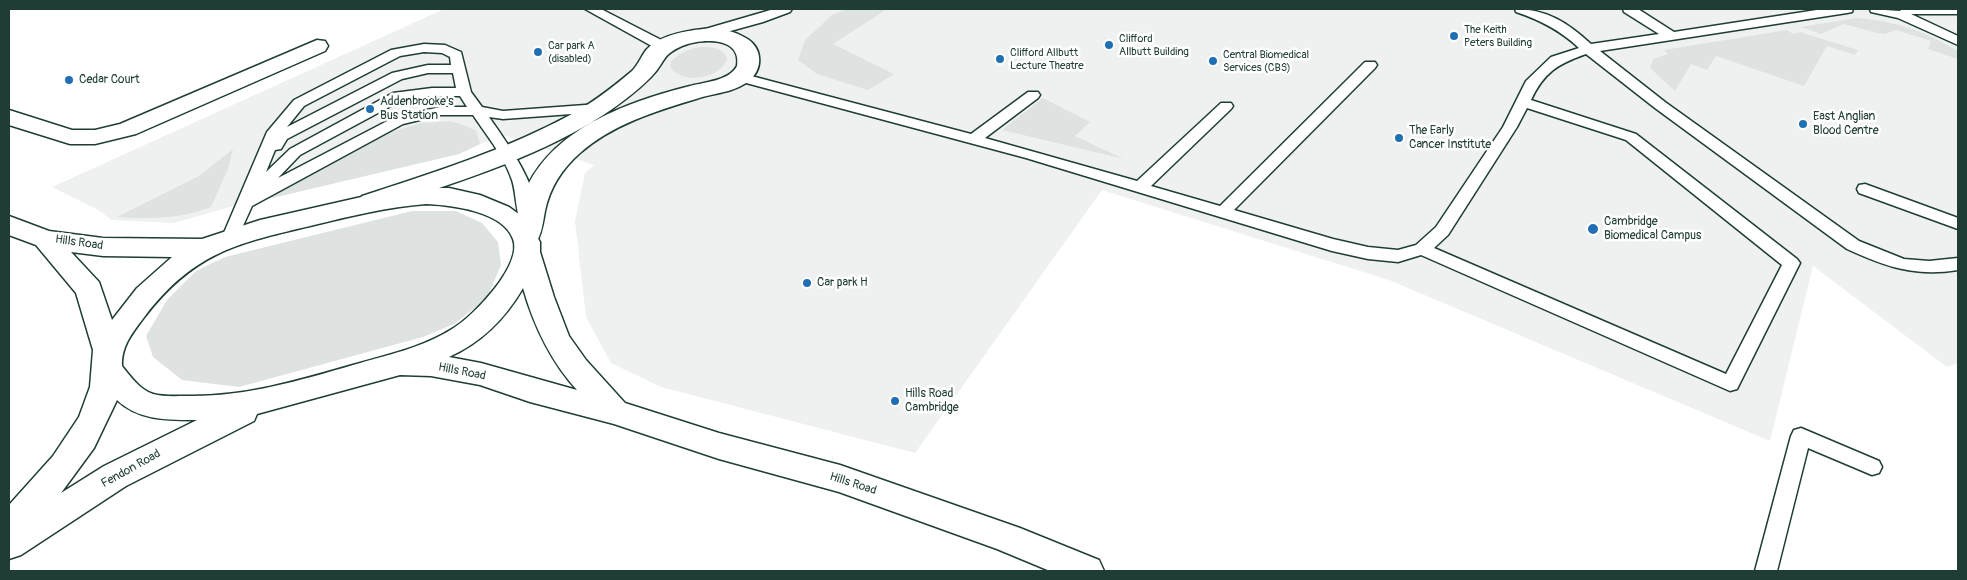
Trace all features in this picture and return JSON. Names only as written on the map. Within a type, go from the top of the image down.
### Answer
[{"type":"main road","points":[[108,361],[126,391],[142,402],[167,408],[200,410],[260,404],[397,364],[452,343],[473,330],[502,300],[527,246],[534,201],[543,180],[558,160],[582,140],[618,119],[643,108],[693,92],[715,89],[740,77],[747,71],[750,53],[743,44],[720,35],[700,35],[679,40],[664,47],[653,56],[648,67],[599,108],[576,122],[507,154],[368,203]]},
{"type":"main road","points":[[9,117],[70,137],[95,137],[128,129],[317,46]]},
{"type":"main road","points":[[648,67],[653,80],[669,89],[693,92]]},
{"type":"main road","points":[[9,528],[79,446],[102,402],[108,361],[122,327],[148,294],[182,263],[204,248],[231,235],[368,203],[414,197],[443,196],[482,203],[512,218],[527,246],[544,311],[556,339],[576,367],[614,412]]},
{"type":"main road","name":"Hills Road","points":[[9,225],[46,239],[111,248],[204,248]]},
{"type":"main road","name":"Hills Road","points":[[46,239],[89,289],[108,361]]},
{"type":"main road","name":"Hills Road","points":[[397,364],[462,370],[614,412],[718,446],[840,479],[1008,538],[1087,571]]},
{"type":"main road","name":"Fendon Road","points":[[9,544],[115,476],[260,404]]},
{"type":"lane","points":[[700,35],[758,19],[785,9]]},
{"type":"lane","points":[[1521,9],[1563,27],[1660,106],[1853,245],[1883,259],[1908,267],[1934,268],[1958,264]]},
{"type":"lane","points":[[1629,9],[1672,36]]},
{"type":"lane","points":[[740,77],[1140,187],[1332,245],[1368,253],[1398,256],[1422,249],[1442,231],[1510,127],[1531,84],[1556,60],[1588,49],[1847,9]]},
{"type":"lane","points":[[1876,9],[1902,16],[1958,41]]},
{"type":"lane","points":[[596,10],[664,47]]},
{"type":"lane","points":[[1902,16],[1909,10],[1958,10]]},
{"type":"lane","points":[[231,235],[275,132],[299,103],[396,52],[424,48],[445,49],[456,55],[464,92],[507,154],[520,179],[526,204],[527,246]]},
{"type":"lane","points":[[1223,212],[1370,65]]},
{"type":"lane","points":[[244,203],[281,136],[397,76],[428,68],[459,69]]},
{"type":"lane","points":[[244,203],[295,152],[398,96],[432,92],[464,92]]},
{"type":"lane","points":[[974,140],[1034,95]]},
{"type":"lane","points":[[1422,249],[1730,384],[1791,263],[1631,137],[1523,102]]},
{"type":"lane","points":[[1140,187],[1226,106]]},
{"type":"lane","points":[[244,203],[398,121],[440,111],[476,111],[503,115],[599,108]]},
{"type":"lane","points":[[1865,189],[1958,224]]},
{"type":"lane","points":[[1766,571],[1801,436],[1872,467]]},
{"type":"shaded area","name":"Cambridge Biomedical Campus","points":[[444,9],[1958,9],[1958,363],[1947,367],[1813,266],[1770,441],[1389,280],[1102,190],[915,453],[661,387],[611,363],[586,317],[575,221],[585,173],[594,165],[506,136],[480,144],[459,154],[244,203],[174,223],[112,220],[98,210],[52,187]]},
{"type":"shaded area","points":[[847,9],[887,9],[833,44],[894,74],[868,90],[817,74],[798,60],[805,40],[832,15]]},
{"type":"shaded area","points":[[1856,18],[1897,24],[1909,28],[1958,51],[1958,59],[1928,49],[1931,41],[1896,30],[1885,34],[1844,24],[1821,34],[1801,27]]},
{"type":"shaded area","points":[[1787,30],[1793,34],[1800,32],[1858,50],[1855,55],[1827,46],[1804,86],[1716,56],[1707,70],[1691,64],[1675,91],[1650,68],[1653,59],[1668,54],[1664,50]]},
{"type":"shaded area","points":[[700,47],[712,48],[723,52],[727,59],[724,65],[713,74],[699,78],[684,77],[672,69],[672,60],[677,56]]},
{"type":"shaded area","points":[[1043,98],[1090,122],[1075,136],[1124,159],[1002,130]]},
{"type":"shaded area","points":[[451,121],[476,130],[480,144],[459,154],[264,200],[285,186],[375,137],[421,123]]},
{"type":"shaded area","points":[[233,149],[228,169],[211,207],[176,216],[117,217],[199,176]]},
{"type":"shaded area","points":[[412,211],[456,211],[482,223],[498,242],[501,265],[487,298],[454,324],[423,337],[239,387],[182,380],[153,357],[146,336],[167,300],[196,271],[225,257]]},
{"type":"place","name":"The Keith Peters Building","points":[[1454,36]]},
{"type":"place","name":"Clifford Allbutt Building","points":[[1109,45]]},
{"type":"place","name":"Car park A (disabled)","points":[[538,52]]},
{"type":"place","name":"Clifford Allbutt Lecture Theatre","points":[[1000,59]]},
{"type":"place","name":"Central Biomedical Services (CBS)","points":[[1213,61]]},
{"type":"place","name":"Cedar Court","points":[[69,80]]},
{"type":"place","name":"Addenbrooke's Bus Station","points":[[370,109]]},
{"type":"place","name":"East Anglian Blood Centre","points":[[1803,124]]},
{"type":"place","name":"The Early Cancer Institute","points":[[1399,138]]},
{"type":"place","name":"Cambridge Biomedical Campus","points":[[1593,229]]},
{"type":"place","name":"Car park H","points":[[807,283]]},
{"type":"place","name":"Hills Road Cambridge","points":[[895,401]]}]
